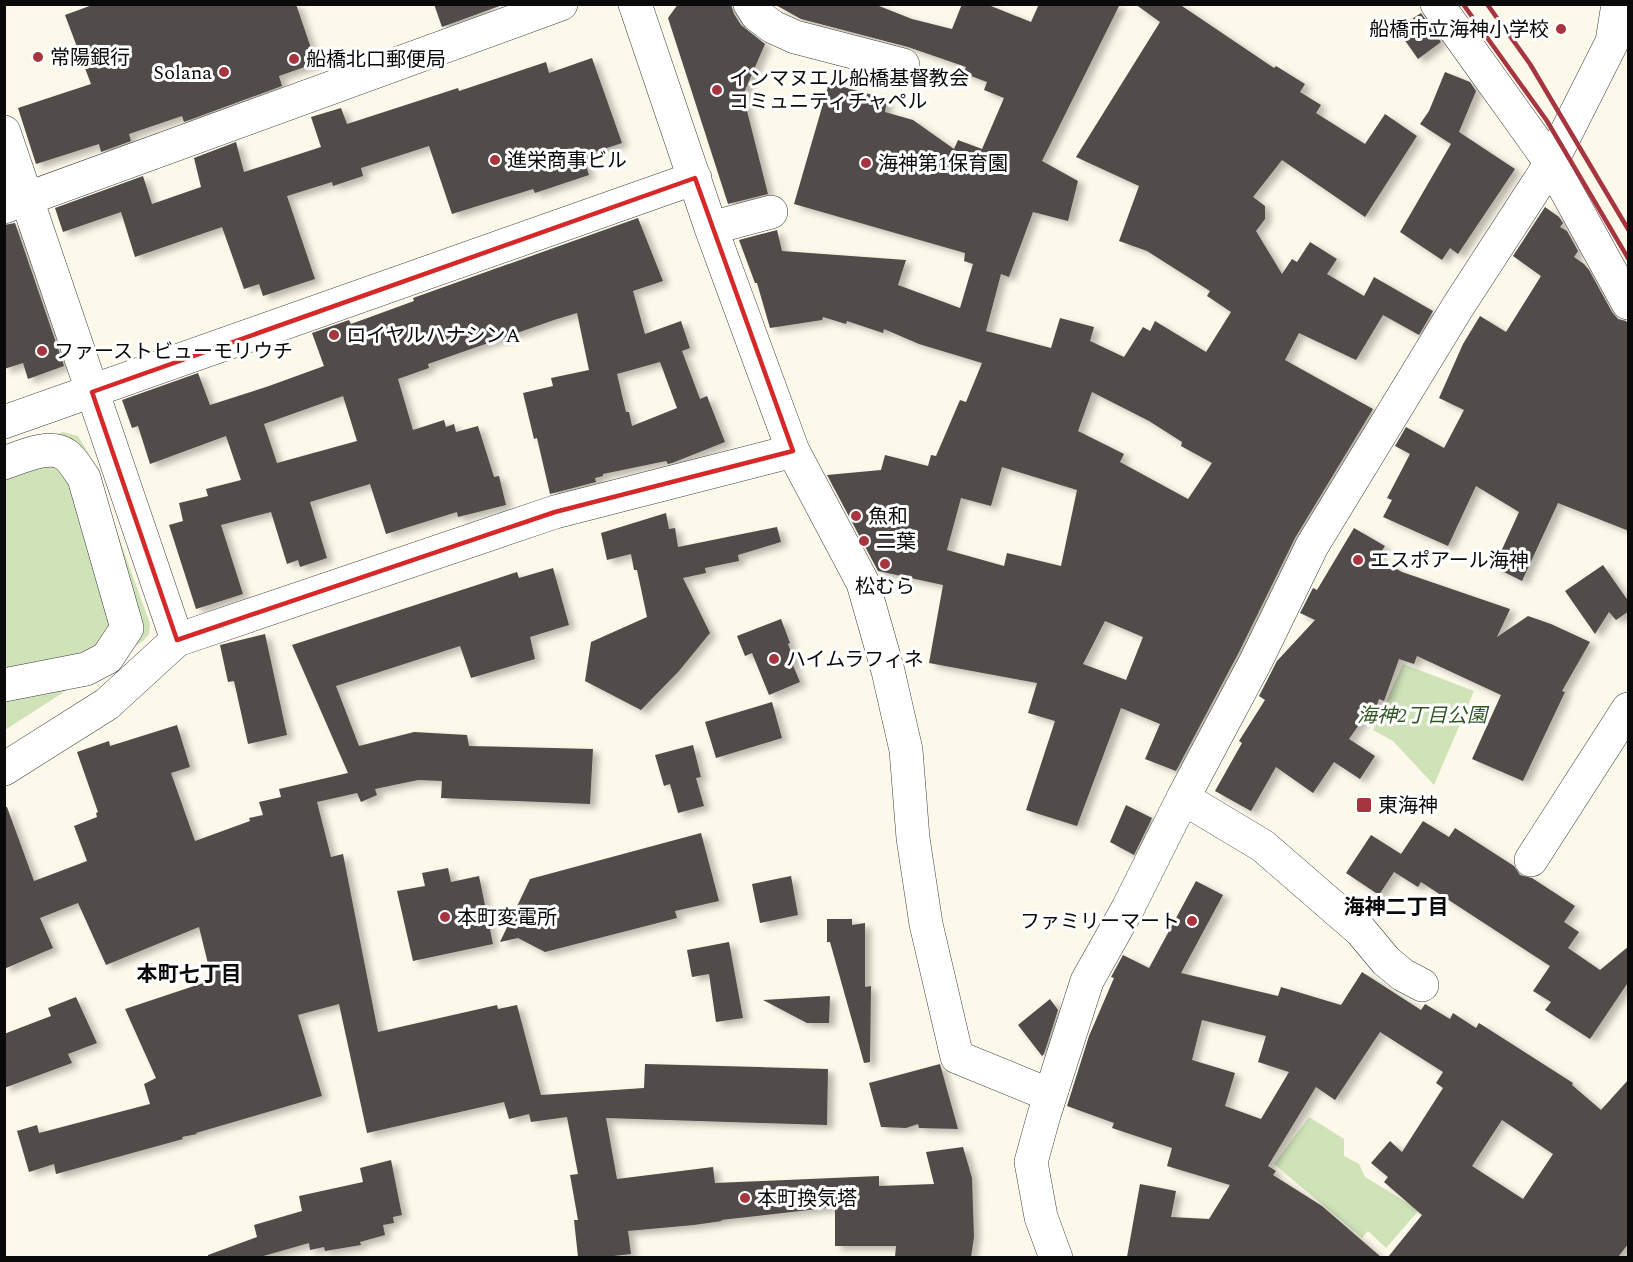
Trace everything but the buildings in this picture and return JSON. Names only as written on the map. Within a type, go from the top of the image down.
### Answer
[{"type":"street","points":[[16,202],[561,4]]},
{"type":"street","points":[[635,4],[711,228],[793,451],[863,583],[888,672],[906,750],[913,838],[926,924],[957,1057],[1050,1095]]},
{"type":"street","points":[[750,4],[757,15],[773,27],[795,37],[903,65]]},
{"type":"street","points":[[1437,4],[1551,163],[1629,303]]},
{"type":"street","points":[[1056,1257],[1041,1217],[1031,1162],[1087,981],[1128,908],[1256,661],[1302,539],[1551,163],[1612,42],[1618,4]]},
{"type":"street","points":[[4,132],[16,202],[92,392],[177,640]]},
{"type":"street","points":[[4,422],[695,178]]},
{"type":"street","points":[[711,228],[771,212]]},
{"type":"street","points":[[4,463],[38,452],[56,450],[67,455],[84,478],[127,628],[107,658],[86,669],[4,685]]},
{"type":"street","points":[[4,769],[107,704],[177,640],[555,512],[793,451]]},
{"type":"street","points":[[1531,860],[1629,709]]},
{"type":"street","points":[[1183,798],[1263,846],[1361,931],[1386,961],[1402,975],[1422,985]]},
{"type":"highlighted area","points":[[695,178],[793,451],[555,512],[177,640],[92,392]]},
{"type":"green space","points":[[63,432],[78,436],[89,454],[150,624],[149,634],[143,641],[5,730],[5,452]]},
{"type":"green space","name":"海神2丁目公園","points":[[1403,664],[1474,691],[1434,785],[1393,741],[1373,730]]},
{"type":"green space","points":[[1309,1117],[1344,1139],[1344,1156],[1359,1164],[1365,1177],[1419,1210],[1386,1248],[1368,1231],[1362,1238],[1274,1164]]},
{"type":"railway","points":[[1463,4],[1547,121],[1628,258]]},
{"type":"railway","points":[[1487,4],[1530,64],[1628,229]]},
{"type":"place","name":"船橋市立海神小学校","points":[[1561,29]]},
{"type":"place","name":"常陽銀行","points":[[38,57]]},
{"type":"place","name":"船橋北口郵便局","points":[[294,59]]},
{"type":"place","name":"Solana","points":[[224,72]]},
{"type":"place","name":"インマヌエル船橋基督教会 コミュニティチャペル","points":[[717,90]]},
{"type":"place","name":"進栄商事ビル","points":[[495,160]]},
{"type":"place","name":"海神第1保育園","points":[[866,163]]},
{"type":"place","name":"ロイヤルハナシンA","points":[[334,335]]},
{"type":"place","name":"ファーストビューモリウチ","points":[[42,351]]},
{"type":"place","name":"魚和","points":[[856,516]]},
{"type":"place","name":"二葉","points":[[864,541]]},
{"type":"place","name":"エスポアール海神","points":[[1358,560]]},
{"type":"place","name":"松むら","points":[[885,564]]},
{"type":"place","name":"ハイムラフィネ","points":[[774,659]]},
{"type":"place","name":"東海神","points":[[1364,805]]},
{"type":"place","name":"本町変電所","points":[[445,917]]},
{"type":"place","name":"ファミリーマート","points":[[1192,921]]},
{"type":"place","name":"本町換気塔","points":[[745,1198]]},
{"type":"district","name":"海神二丁目","points":[[1396,907]]},
{"type":"district","name":"本町七丁目","points":[[189,974]]}]
